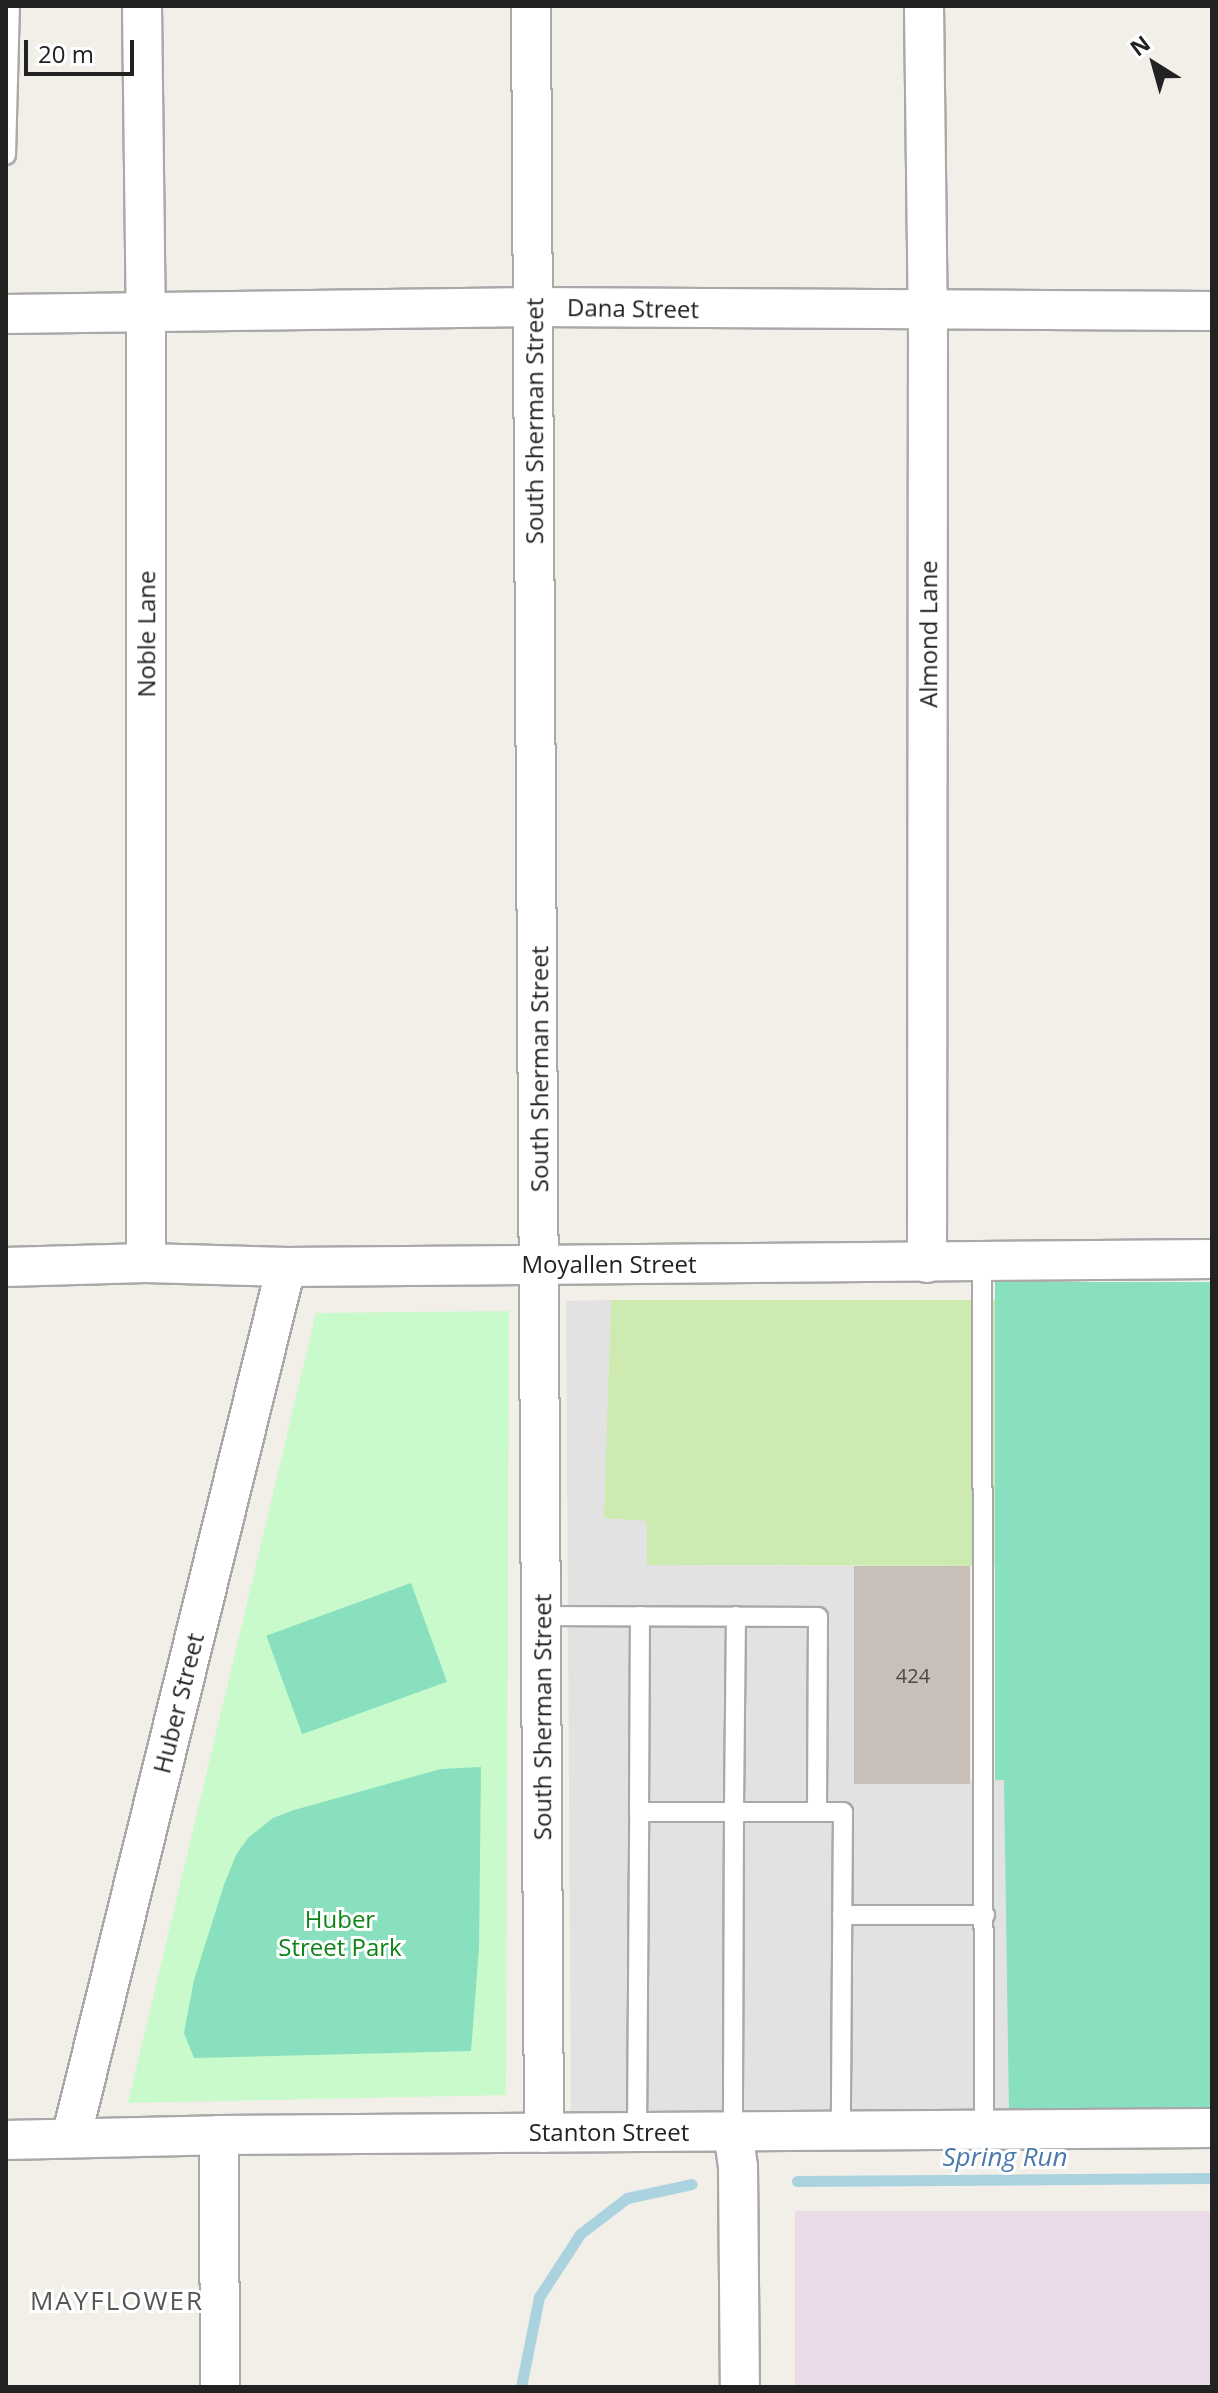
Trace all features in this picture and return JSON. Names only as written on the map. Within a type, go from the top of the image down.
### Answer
[{"type":"street","name":"Noble Lane","points":[[142,6],[146,313],[146,1263]]},
{"type":"street","name":"South Sherman Street","points":[[531,6],[544,2133]]},
{"type":"street","name":"Almond Lane","points":[[924,6],[928,312],[927,1263]]},
{"type":"street","name":"Dana Street","points":[[6,314],[533,307],[928,312],[1212,311]]},
{"type":"street","name":"Moyallen Street","points":[[6,1267],[146,1263],[286,1267],[1212,1259]]},
{"type":"street","name":"Huber Street","points":[[71,2138],[286,1267]]},
{"type":"street","name":"Stanton Street","points":[[6,2140],[219,2135],[1212,2128]]},
{"type":"street","points":[[733,2131],[738,2167],[740,2387]]},
{"type":"street","points":[[219,2135],[220,2387]]},
{"type":"lane","points":[[6,155],[10,6]]},
{"type":"lane","points":[[982,1261],[984,2131]]},
{"type":"lane","points":[[542,1616],[818,1617],[817,1812]]},
{"type":"lane","points":[[637,2132],[640,1616]]},
{"type":"lane","points":[[733,2131],[736,1616]]},
{"type":"lane","points":[[639,1812],[843,1812],[841,2130]]},
{"type":"lane","points":[[842,1915],[985,1915]]},
{"type":"shaded area","points":[[611,1300],[604,1518],[647,1521],[647,1565],[854,1566],[856,1784],[1004,1780],[1009,2113],[571,2117],[566,1301]]},
{"type":"shaded area","points":[[795,2211],[1212,2211],[1212,2387],[795,2387]]},
{"type":"green space","points":[[995,1282],[1212,1282],[1212,2109],[995,2109]]},
{"type":"green space","points":[[611,1300],[995,1300],[1000,1566],[647,1565],[603,1519]]},
{"type":"green space","name":"Huber Street Park","points":[[509,1311],[506,2095],[128,2103],[316,1313]]},
{"type":"green space","points":[[411,1583],[447,1682],[302,1734],[266,1636]]},
{"type":"green space","points":[[481,1767],[479,1948],[471,2051],[194,2058],[184,2033],[194,1980],[224,1885],[236,1855],[248,1838],[273,1818],[294,1810],[441,1769]]},
{"type":"building","points":[[854,1566],[970,1566],[970,1784],[854,1784]]},
{"type":"waterway","name":"Spring Run","points":[[797,2181],[1212,2178]]},
{"type":"waterway","name":"Spring Run","points":[[521,2387],[539,2297],[580,2234],[627,2198],[692,2184]]},
{"type":"district","name":"MAYFLOWER","points":[[117,2301]]}]
